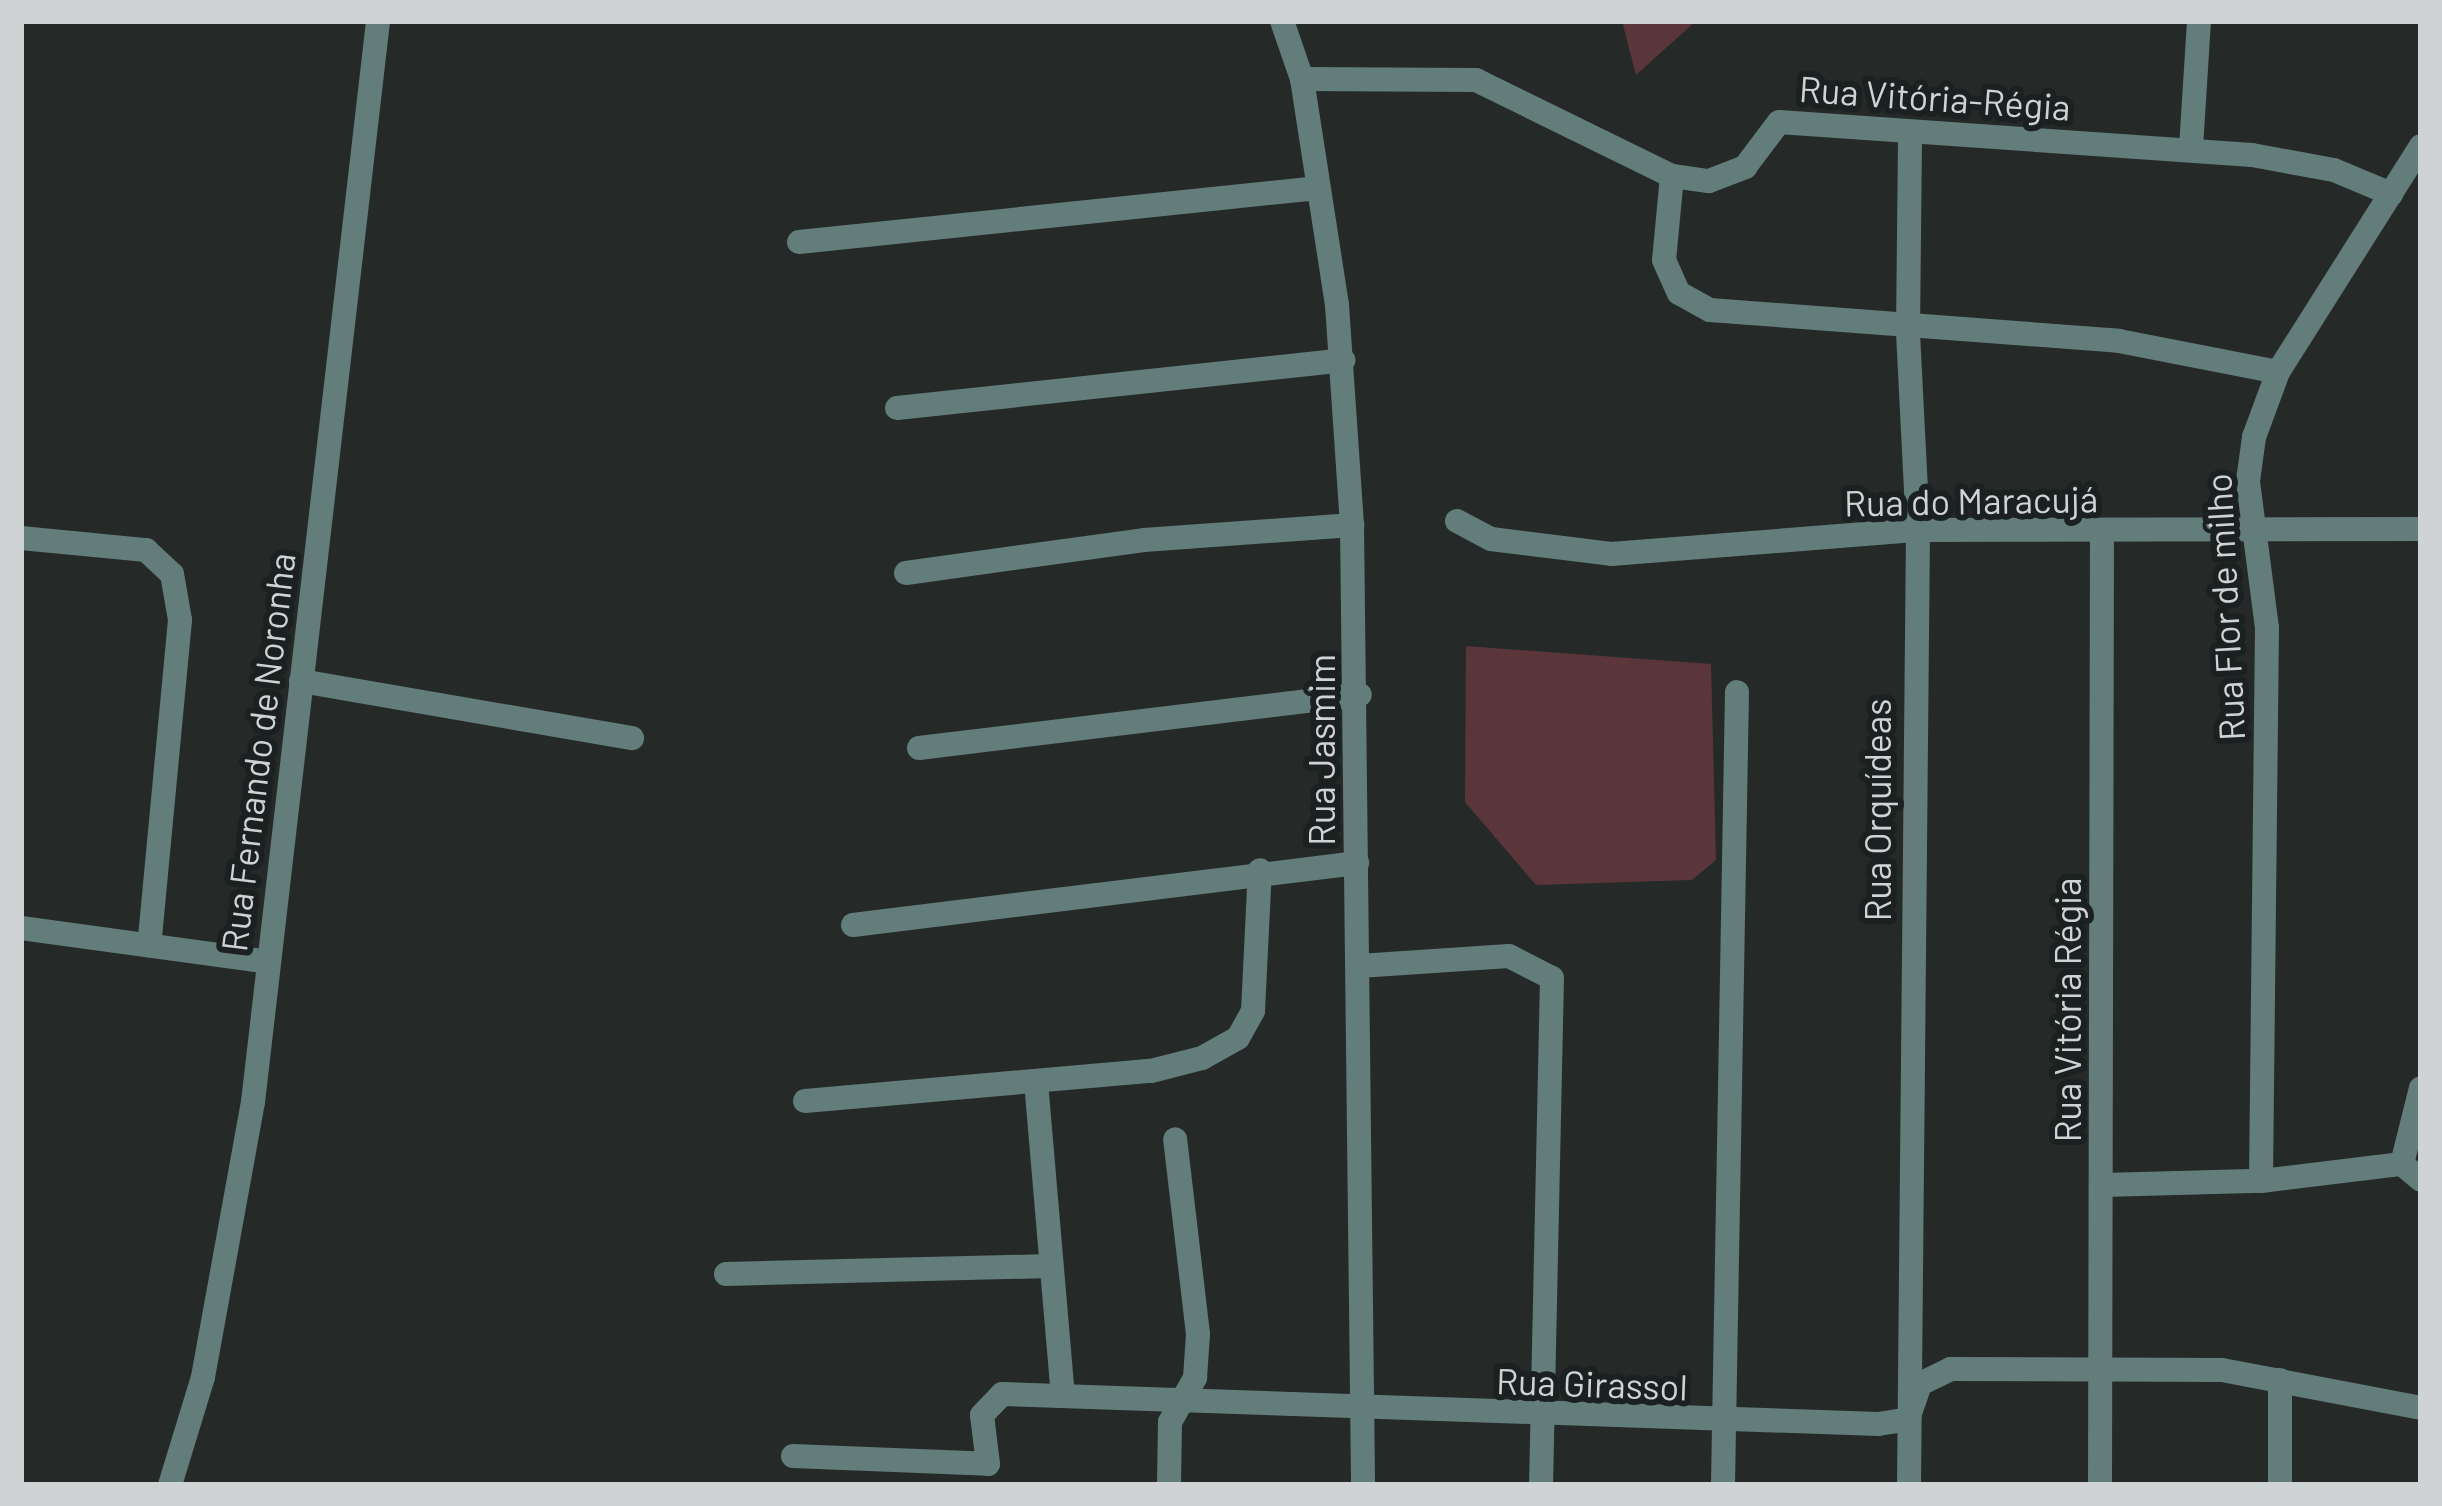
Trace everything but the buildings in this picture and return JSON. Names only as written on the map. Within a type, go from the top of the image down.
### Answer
[{"type":"street","name":"Rua Fernando de Noronha","points":[[170,1485],[207,1355],[253,1102],[378,21]]},
{"type":"street","name":"Rua Jasmim","points":[[1282,21],[1302,79],[1343,360],[1360,695],[1357,863],[1366,1406],[1363,1485]]},
{"type":"street","points":[[2191,148],[2199,21]]},
{"type":"street","name":"Rua Vitória-Régia","points":[[1302,79],[1476,80],[1672,176],[1732,176],[1779,122],[1910,137],[2191,148],[2334,170],[2391,194]]},
{"type":"street","name":"Rua Orquídeas","points":[[1909,1485],[1918,530],[1908,330],[1910,137]]},
{"type":"street","name":"Rua Flor de milho","points":[[2261,1181],[2267,628],[2248,482],[2254,437],[2278,372],[2421,146]]},
{"type":"street","points":[[1672,176],[1664,260],[1679,293],[1710,310],[1908,330],[2120,341],[2278,372]]},
{"type":"street","points":[[799,242],[1318,188]]},
{"type":"street","points":[[897,408],[1343,360]]},
{"type":"street","name":"Rua do Maracujá","points":[[1456,521],[1491,539],[1611,554],[1918,530],[2102,534],[2421,529]]},
{"type":"street","points":[[906,573],[1144,540],[1352,525]]},
{"type":"street","name":"Rua Vitória Régia","points":[[2100,1485],[2102,534]]},
{"type":"street","points":[[21,538],[146,550],[172,574],[180,620],[149,946]]},
{"type":"street","points":[[301,681],[632,738]]},
{"type":"street","points":[[1723,1485],[1737,692]]},
{"type":"street","points":[[919,748],[1360,695]]},
{"type":"street","points":[[853,925],[1260,870],[1357,863]]},
{"type":"street","points":[[805,1101],[1151,1072],[1238,1038],[1253,1011],[1260,870]]},
{"type":"street","points":[[21,928],[269,962]]},
{"type":"street","points":[[1359,966],[1509,956],[1552,978],[1541,1485]]},
{"type":"street","points":[[1036,1082],[1063,1396]]},
{"type":"street","points":[[2103,1185],[2411,1172],[2421,1088]]},
{"type":"street","points":[[1169,1485],[1175,1402],[1195,1378],[1198,1334],[1174,1139]]},
{"type":"street","points":[[726,1274],[1049,1267]]},
{"type":"street","points":[[1908,1419],[1920,1384],[1951,1369],[2222,1370],[2421,1408]]},
{"type":"street","points":[[2280,1380],[2280,1485]]},
{"type":"street","name":"Rua Girassol","points":[[793,1456],[989,1474],[986,1404],[1003,1394],[1723,1424],[1908,1419]]},
{"type":"shaded area","points":[[1622,21],[1696,21],[1636,75]]},
{"type":"shaded area","points":[[1466,646],[1711,664],[1716,860],[1692,880],[1536,885],[1465,802]]}]
